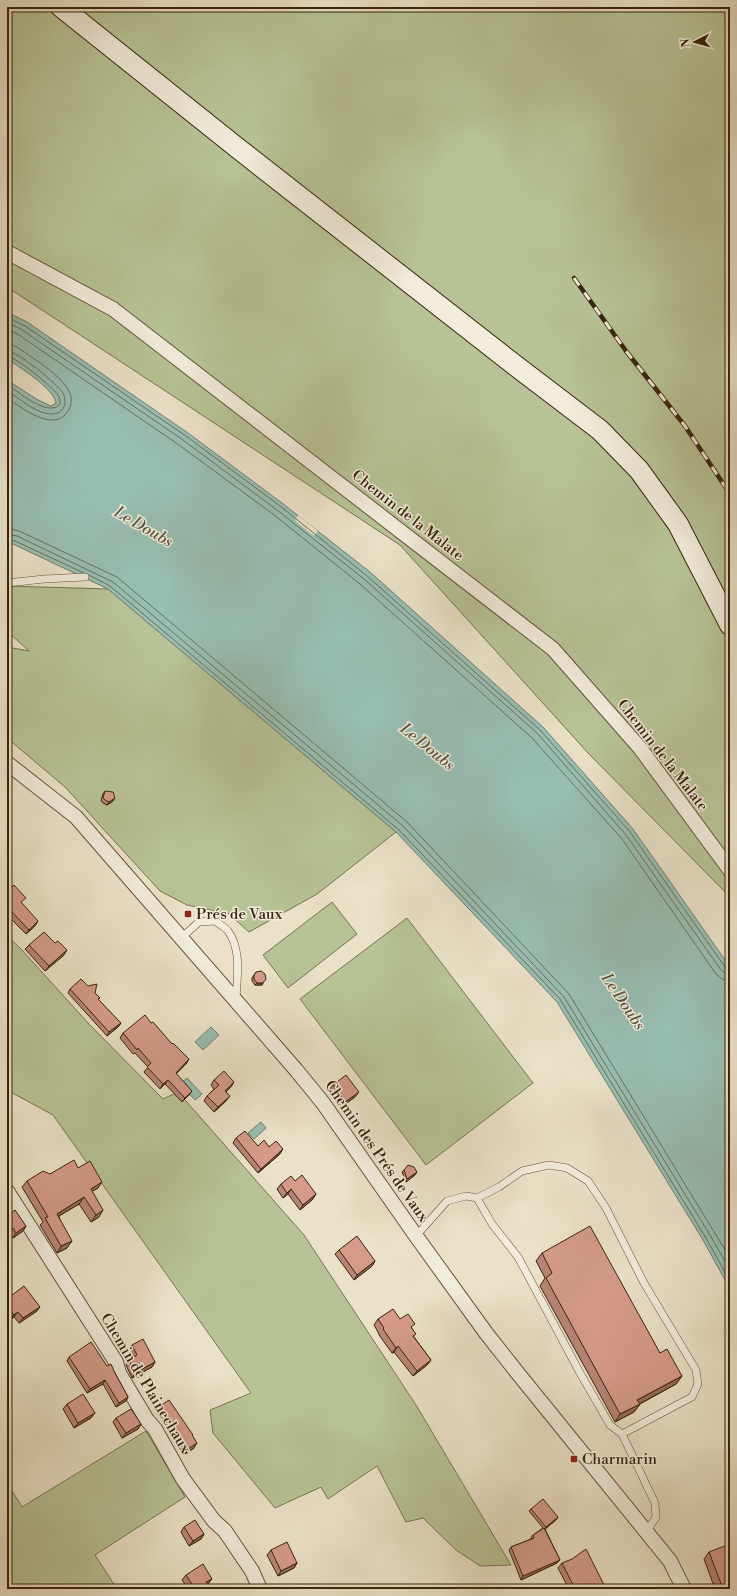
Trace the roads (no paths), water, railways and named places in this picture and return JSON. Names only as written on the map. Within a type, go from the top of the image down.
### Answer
[{"type":"main road","points":[[61,7],[240,150],[600,430],[638,470],[678,524],[730,625]]},
{"type":"street","name":"Chemin de la Malate","points":[[7,252],[113,309],[553,649],[640,748],[730,870]]},
{"type":"street","name":"Chemin des Prés de Vaux","points":[[7,763],[76,817],[297,1070],[323,1103],[416,1236],[520,1376],[670,1561],[684,1589]]},
{"type":"street","name":"Chemin de Plainechaux","points":[[7,1190],[116,1362],[119,1373],[147,1420],[155,1429],[183,1479],[214,1520],[225,1531],[252,1571],[260,1589]]},
{"type":"lane","points":[[7,583],[85,577]]},
{"type":"lane","points":[[181,938],[200,922],[216,921],[227,931],[235,945],[238,969],[236,1001]]},
{"type":"lane","points":[[416,1236],[447,1201],[466,1196],[477,1198],[499,1187],[522,1171],[549,1165],[568,1168],[588,1181],[606,1208],[644,1283],[696,1370],[698,1384],[692,1397],[622,1434]]},
{"type":"lane","points":[[477,1198],[492,1224],[518,1257],[580,1373],[610,1425],[622,1434],[655,1503],[656,1517],[647,1531]]},
{"type":"water","name":"Le Doubs","points":[[7,312],[27,322],[188,433],[282,503],[370,572],[543,727],[633,829],[730,967],[730,1289],[703,1240],[557,1002],[396,832],[108,589],[13,544],[7,543],[7,380],[38,400],[51,406],[56,403],[54,397],[43,385],[7,359]]},
{"type":"water","points":[[211,1027],[219,1035],[203,1050],[195,1042]]},
{"type":"water","points":[[187,1078],[202,1094],[195,1100],[180,1084]]},
{"type":"water","points":[[261,1122],[266,1128],[254,1139],[248,1133]]},
{"type":"railway","points":[[574,278],[626,351],[685,426],[730,494]]},
{"type":"place","name":"Prés de Vaux","points":[[188,914]]},
{"type":"place","name":"Charmarin","points":[[574,1459]]}]
